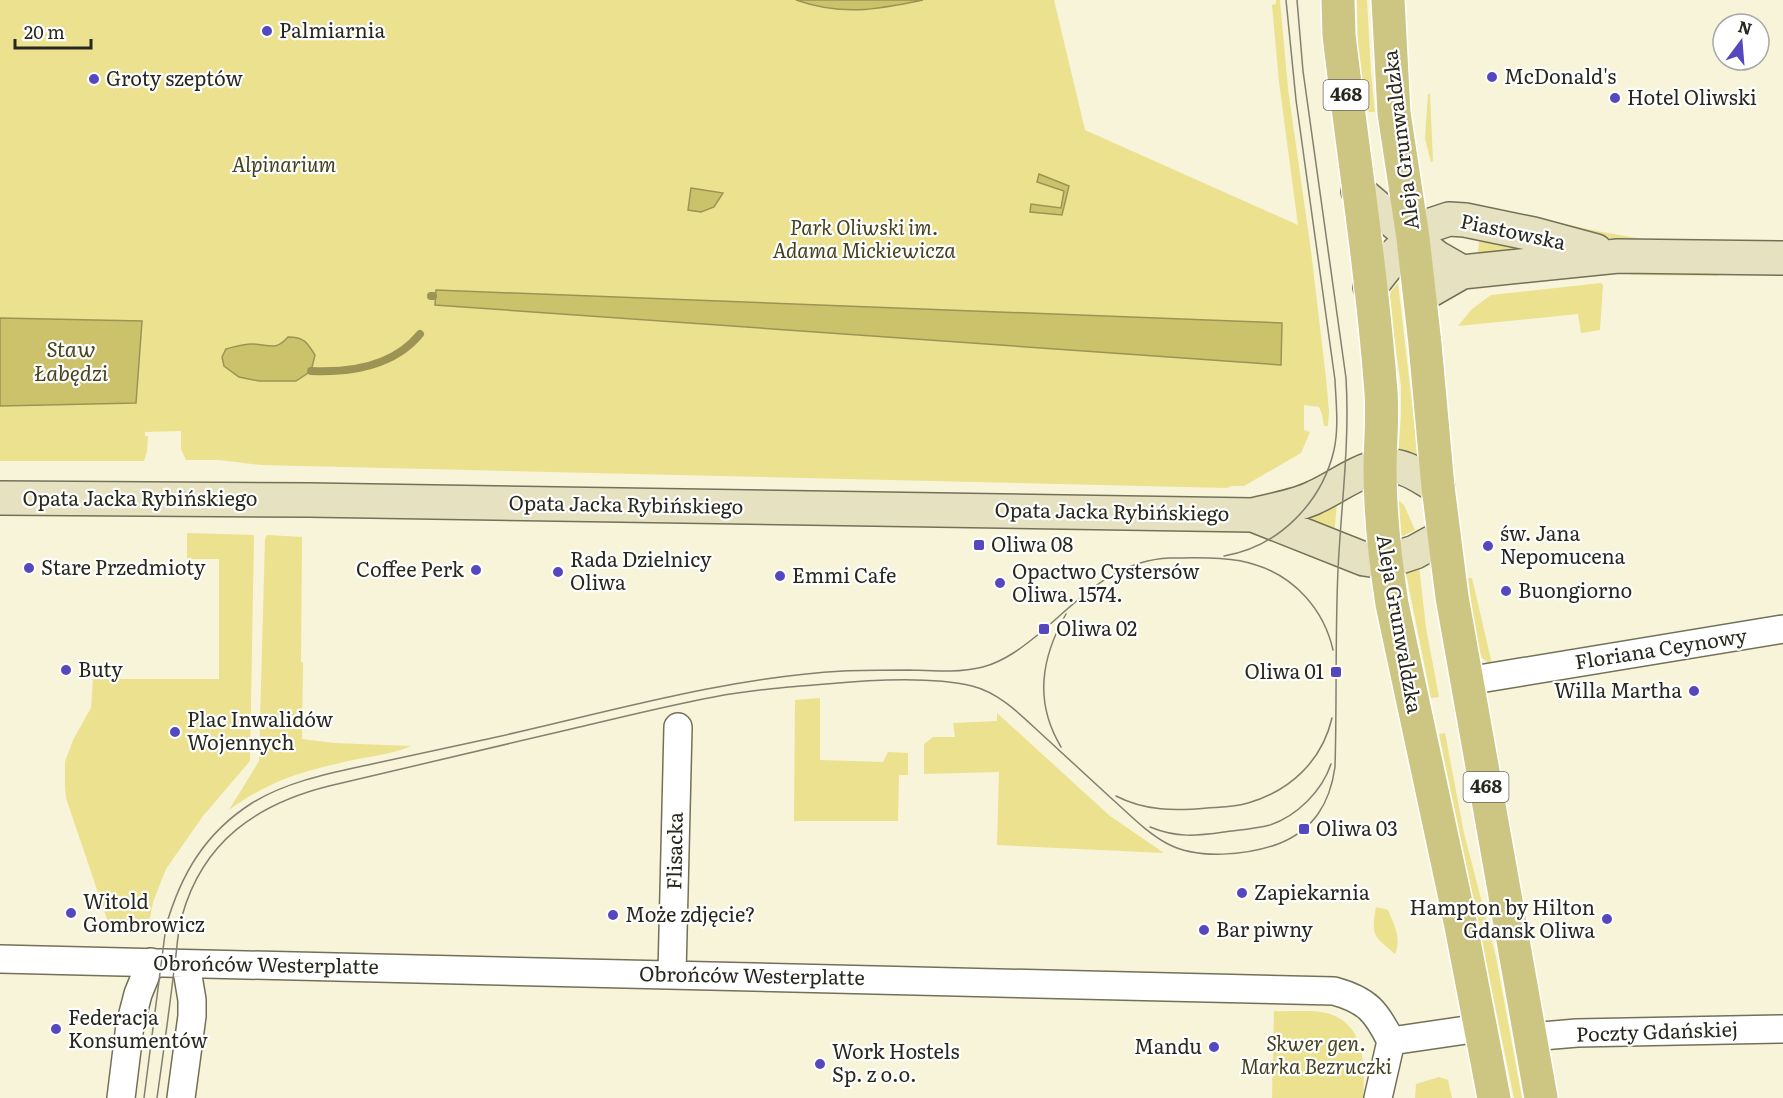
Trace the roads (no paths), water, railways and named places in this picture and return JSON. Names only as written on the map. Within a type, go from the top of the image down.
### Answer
[{"type":"main road","name":"Aleja Grunwaldzka","points":[[1338,0],[1339,35],[1370,287],[1382,410],[1380,466],[1385,562],[1461,926],[1494,1098]]},
{"type":"main road","name":"Aleja Grunwaldzka","points":[[1388,0],[1394,113],[1420,296],[1438,487],[1452,597],[1541,1098]]},
{"type":"main road","points":[[1358,191],[1436,257],[1462,272]]},
{"type":"main road","name":"Piastowska","points":[[1370,287],[1396,254],[1413,238],[1431,225],[1449,219],[1465,219],[1618,256]]},
{"type":"main road","name":"Piastowska","points":[[1420,296],[1462,272],[1618,256],[1783,258]]},
{"type":"main road","points":[[1380,466],[1396,466],[1406,469],[1438,487]]},
{"type":"main road","name":"Opata Jacka Rybińskiego","points":[[0,498],[320,500],[1253,515],[1314,498],[1363,472],[1380,466]]},
{"type":"main road","name":"Opata Jacka Rybińskiego","points":[[1253,515],[1364,559],[1385,562]]},
{"type":"main road","points":[[1385,562],[1414,552],[1444,536]]},
{"type":"street","name":"Floriana Ceynowy","points":[[1467,681],[1783,629]]},
{"type":"street","name":"Flisacka","points":[[672,974],[678,728]]},
{"type":"street","name":"Obrońców Westerplatte","points":[[0,958],[1334,991],[1353,996],[1370,1008],[1381,1021],[1391,1041]]},
{"type":"street","points":[[121,1098],[130,1025],[138,994],[151,962]]},
{"type":"street","points":[[181,1098],[192,1016],[192,1000],[186,964]]},
{"type":"street","points":[[1378,1098],[1391,1041],[1480,1028]]},
{"type":"street","name":"Poczty Gdańskiej","points":[[1530,1037],[1577,1033],[1783,1029]]},
{"type":"water","points":[[796,0],[923,0],[874,9],[844,10]]},
{"type":"water","points":[[1039,174],[1069,186],[1062,215],[1030,212],[1031,204],[1061,208],[1064,191],[1037,182]]},
{"type":"water","points":[[691,188],[723,193],[714,207],[701,212],[688,210]]},
{"type":"water","points":[[436,290],[1282,323],[1281,365],[435,305]]},
{"type":"water","name":"Staw Łabędzi","points":[[0,318],[142,321],[136,403],[0,406]]},
{"type":"water","points":[[288,337],[304,341],[315,355],[311,371],[296,381],[259,381],[239,377],[224,366],[222,357],[226,349],[248,344],[275,346]]},
{"type":"waterway","points":[[311,371],[341,371],[370,365],[397,354],[420,334]]},
{"type":"tram line","points":[[1224,556],[1263,543],[1295,519],[1319,487],[1328,469],[1336,441],[1335,380],[1296,100],[1286,0]]},
{"type":"tram line","points":[[157,1098],[180,922],[191,890],[204,867],[219,847],[256,815],[303,794],[357,779],[728,695],[769,689],[880,680],[919,680],[972,686],[1007,703],[1145,829],[1160,840],[1180,849],[1208,854],[1252,851],[1291,838],[1311,823],[1329,792],[1335,767],[1337,595],[1347,402],[1346,378],[1303,71],[1297,0]]},
{"type":"tram line","points":[[144,1098],[166,926],[179,889],[197,856],[221,828],[252,803],[280,789],[341,771],[662,698],[752,681],[843,671],[946,671],[983,667],[999,661],[1020,648],[1099,584],[1115,574],[1150,560],[1225,559],[1246,562],[1270,570],[1306,597],[1323,622],[1333,650]]},
{"type":"tram line","points":[[1061,747],[1052,730],[1047,713],[1044,680],[1051,647],[1066,614]]},
{"type":"tram line","points":[[1116,796],[1138,805],[1172,809],[1233,806],[1263,798],[1290,782],[1312,761],[1321,748],[1332,718]]},
{"type":"tram line","points":[[1150,827],[1169,833],[1195,835],[1270,825],[1299,809],[1315,793],[1331,764]]},
{"type":"place","name":"Palmiarnia","points":[[267,31]]},
{"type":"place","name":"McDonald's","points":[[1492,77]]},
{"type":"place","name":"Groty szeptów","points":[[94,79]]},
{"type":"place","name":"Hotel Oliwski","points":[[1615,98]]},
{"type":"place","name":"Oliwa 08","points":[[979,545]]},
{"type":"place","name":"św. Jana Nepomucena","points":[[1488,546]]},
{"type":"place","name":"Stare Przedmioty","points":[[29,568]]},
{"type":"place","name":"Coffee Perk","points":[[476,570]]},
{"type":"place","name":"Rada Dzielnicy Oliwa","points":[[558,572]]},
{"type":"place","name":"Emmi Cafe","points":[[780,576]]},
{"type":"place","name":"Opactwo Cystersów Oliwa. 1574.","points":[[1000,583]]},
{"type":"place","name":"Buongiorno","points":[[1506,591]]},
{"type":"place","name":"Oliwa 02","points":[[1044,629]]},
{"type":"place","name":"Buty","points":[[66,670]]},
{"type":"place","name":"Oliwa 01","points":[[1336,672]]},
{"type":"place","name":"Willa Martha","points":[[1694,691]]},
{"type":"place","name":"Plac Inwalidów Wojennych","points":[[175,732]]},
{"type":"place","name":"Oliwa 03","points":[[1304,829]]},
{"type":"place","name":"Zapiekarnia","points":[[1242,893]]},
{"type":"place","name":"Witold Gombrowicz","points":[[71,913]]},
{"type":"place","name":"Może zdjęcie?","points":[[613,915]]},
{"type":"place","name":"Hampton by Hilton Gdansk Oliwa","points":[[1607,919]]},
{"type":"place","name":"Bar piwny","points":[[1204,930]]},
{"type":"place","name":"Federacja Konsumentów","points":[[56,1029]]},
{"type":"place","name":"Mandu","points":[[1214,1047]]},
{"type":"place","name":"Work Hostels Sp. z o.o.","points":[[820,1064]]},
{"type":"park label","name":"Alpinarium","points":[[284,165]]},
{"type":"park label","name":"Park Oliwski im. Adama Mickiewicza","points":[[864,240]]},
{"type":"park label","name":"Skwer gen. Marka Bezruczki","points":[[1316,1056]]}]
